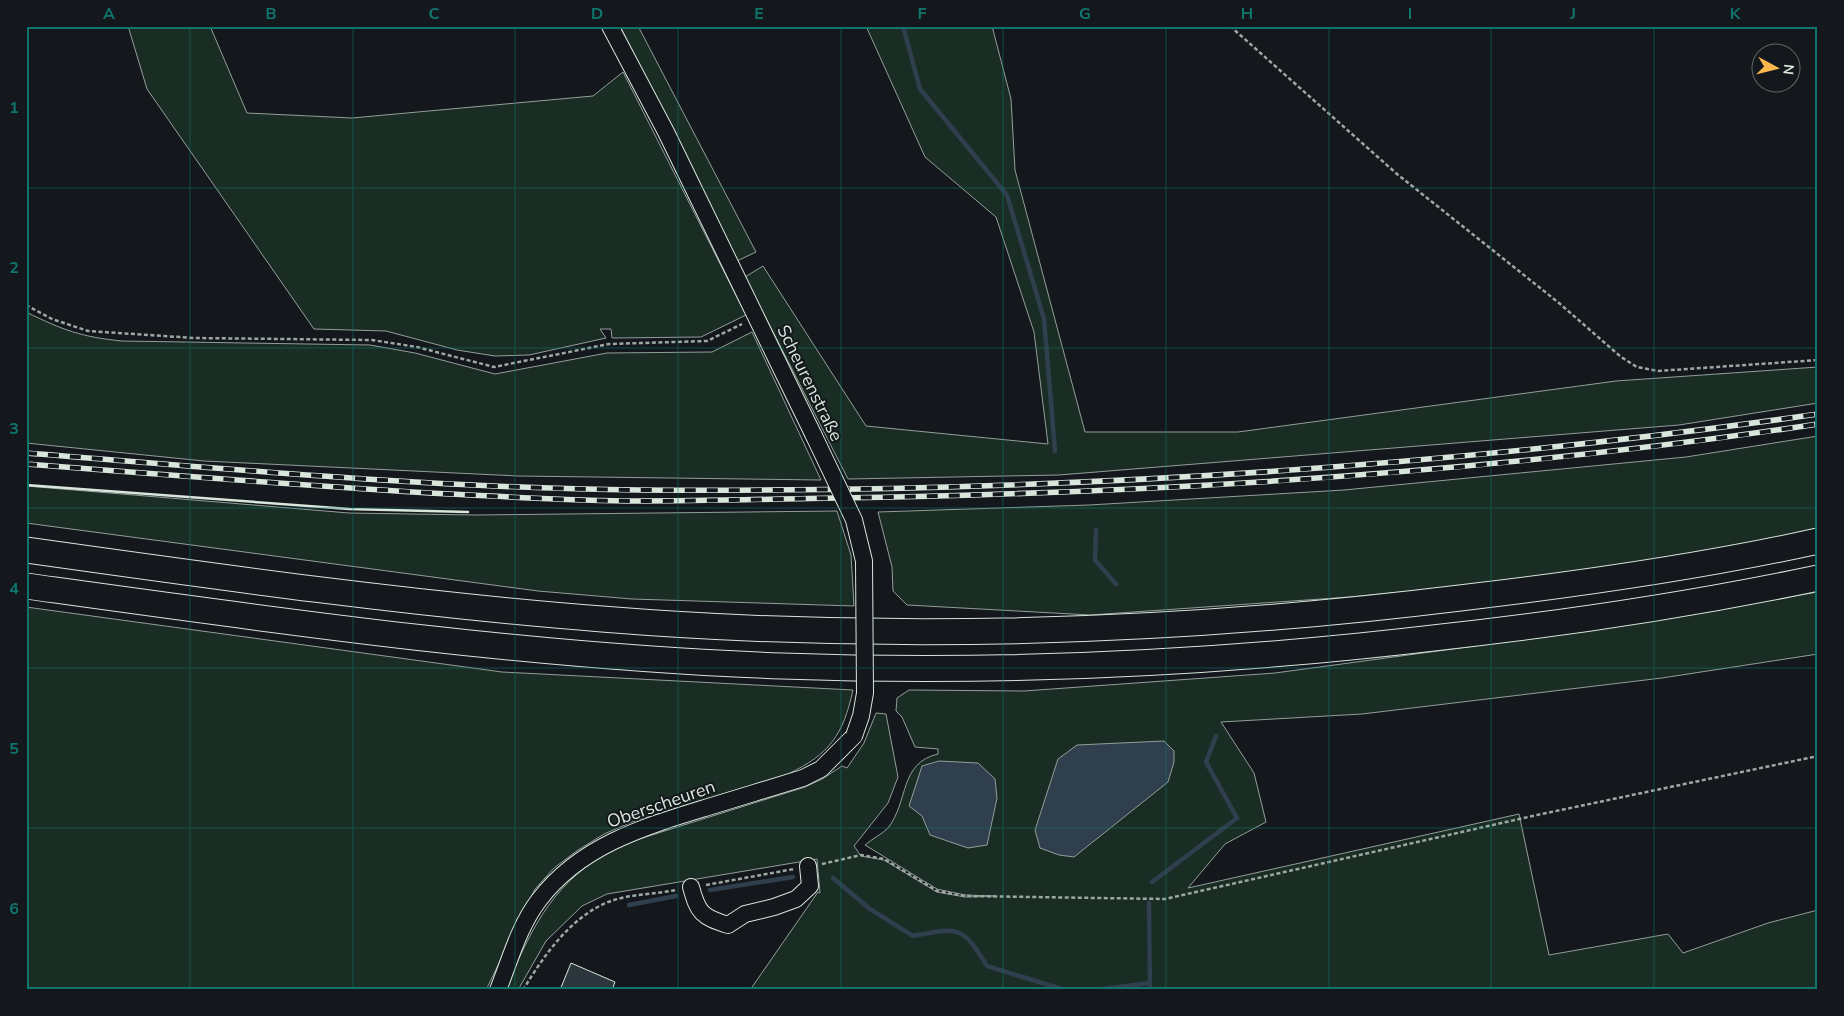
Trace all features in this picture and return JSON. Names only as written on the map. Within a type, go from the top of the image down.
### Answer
[{"type":"highway","points":[[26,550],[294,588],[462,607],[596,619],[781,629],[980,631],[1113,627],[1252,619],[1386,607],[1535,589],[1673,569],[1818,541]]},
{"type":"highway","points":[[26,586],[447,642],[585,654],[783,666],[979,668],[1114,664],[1254,656],[1388,644],[1563,622],[1677,604],[1818,578]]},
{"type":"street","name":"Scheurenstraße","points":[[610,26],[666,132],[854,520],[864,562],[865,693],[861,716],[854,736],[821,769]]},
{"type":"street","name":"Oberscheuren","points":[[498,990],[522,930],[538,901],[558,878],[591,852],[640,828],[803,778],[821,769]]},
{"type":"street","points":[[691,887],[697,908],[708,919],[728,925],[746,914],[796,899],[810,886],[808,866]]},
{"type":"path","points":[[1230,26],[1398,174],[1559,303],[1621,357],[1637,367],[1658,371],[1818,360]]},
{"type":"path","points":[[26,305],[52,319],[88,331],[194,338],[372,340],[417,347],[494,367],[609,344],[707,341],[755,318]]},
{"type":"path","points":[[523,990],[558,941],[588,911],[613,900],[861,855],[884,859],[937,891],[965,896],[1165,899],[1536,815],[1818,756]]},
{"type":"green space","points":[[128,26],[210,26],[247,113],[352,118],[593,96],[623,72],[746,315],[701,337],[612,338],[611,329],[600,329],[606,338],[529,355],[495,356],[457,350],[386,331],[314,329],[147,89]]},
{"type":"green space","points":[[620,26],[638,26],[756,252],[737,261]]},
{"type":"green space","points":[[866,26],[992,26],[1011,99],[1015,170],[1085,432],[1238,432],[1616,381],[1818,367],[1818,403],[1679,425],[1059,475],[848,479],[745,277],[763,266],[866,426],[1048,444],[1034,332],[996,217],[925,157]]},
{"type":"green space","points":[[26,312],[72,332],[122,341],[370,345],[415,353],[495,374],[607,353],[712,352],[752,332],[821,480],[518,476],[204,461],[26,443]]},
{"type":"green space","points":[[1818,436],[1818,530],[1671,562],[1543,578],[1350,597],[1090,615],[907,605],[893,591],[892,567],[878,512],[1089,505],[1344,490],[1686,457]]},
{"type":"green space","points":[[26,486],[349,513],[476,515],[837,511],[851,555],[854,606],[632,599],[538,591],[26,523]]},
{"type":"green space","points":[[1818,592],[1818,654],[1662,678],[1362,714],[1221,722],[1254,773],[1266,822],[1225,844],[1188,888],[1519,814],[1549,955],[1668,934],[1683,953],[1768,923],[1818,910],[1817,990],[750,990],[818,892],[820,893],[817,859],[607,894],[582,906],[546,941],[518,990],[505,990],[536,924],[562,889],[578,873],[620,845],[805,787],[842,766],[847,768],[864,743],[876,713],[886,714],[898,777],[888,803],[854,846],[861,856],[884,860],[937,892],[965,897],[995,896],[965,895],[937,889],[865,845],[888,828],[895,817],[906,784],[917,766],[926,759],[938,754],[938,749],[915,747],[902,717],[896,711],[897,698],[909,690],[1024,691],[1275,673],[1586,631]]},
{"type":"green space","points":[[26,607],[502,672],[853,690],[845,719],[839,731],[814,759],[788,774],[632,822],[604,834],[554,868],[535,889],[486,990],[26,990]]},
{"type":"water","points":[[1164,741],[1174,751],[1174,762],[1168,782],[1074,857],[1059,855],[1040,848],[1035,830],[1058,759],[1077,745]]},
{"type":"water","points":[[939,761],[978,763],[995,779],[997,798],[987,845],[968,848],[930,835],[922,816],[909,806],[922,766]]},
{"type":"building","points":[[571,963],[615,982],[612,990],[560,990]]},
{"type":"waterway","points":[[903,26],[920,89],[1007,195],[1044,319],[1055,451]]},
{"type":"waterway","points":[[1096,530],[1095,560],[1116,584]]},
{"type":"waterway","points":[[1152,882],[1237,818],[1206,762],[1216,736]]},
{"type":"waterway","points":[[710,890],[793,877]]},
{"type":"waterway","points":[[833,878],[870,909],[913,936],[940,931],[958,932],[971,943],[987,966],[1065,990]]},
{"type":"waterway","points":[[629,905],[676,896]]},
{"type":"waterway","points":[[1149,903],[1150,990]]},
{"type":"waterway","points":[[1096,990],[1150,983]]},
{"type":"railway","points":[[26,453],[332,477],[486,486],[639,490],[935,487],[1230,474],[1377,463],[1525,450],[1818,414]]},
{"type":"railway","points":[[26,464],[343,487],[568,500],[688,501],[960,495],[1206,485],[1451,468],[1574,456],[1818,424]]},
{"type":"wall","points":[[26,485],[349,509],[468,512]]}]
